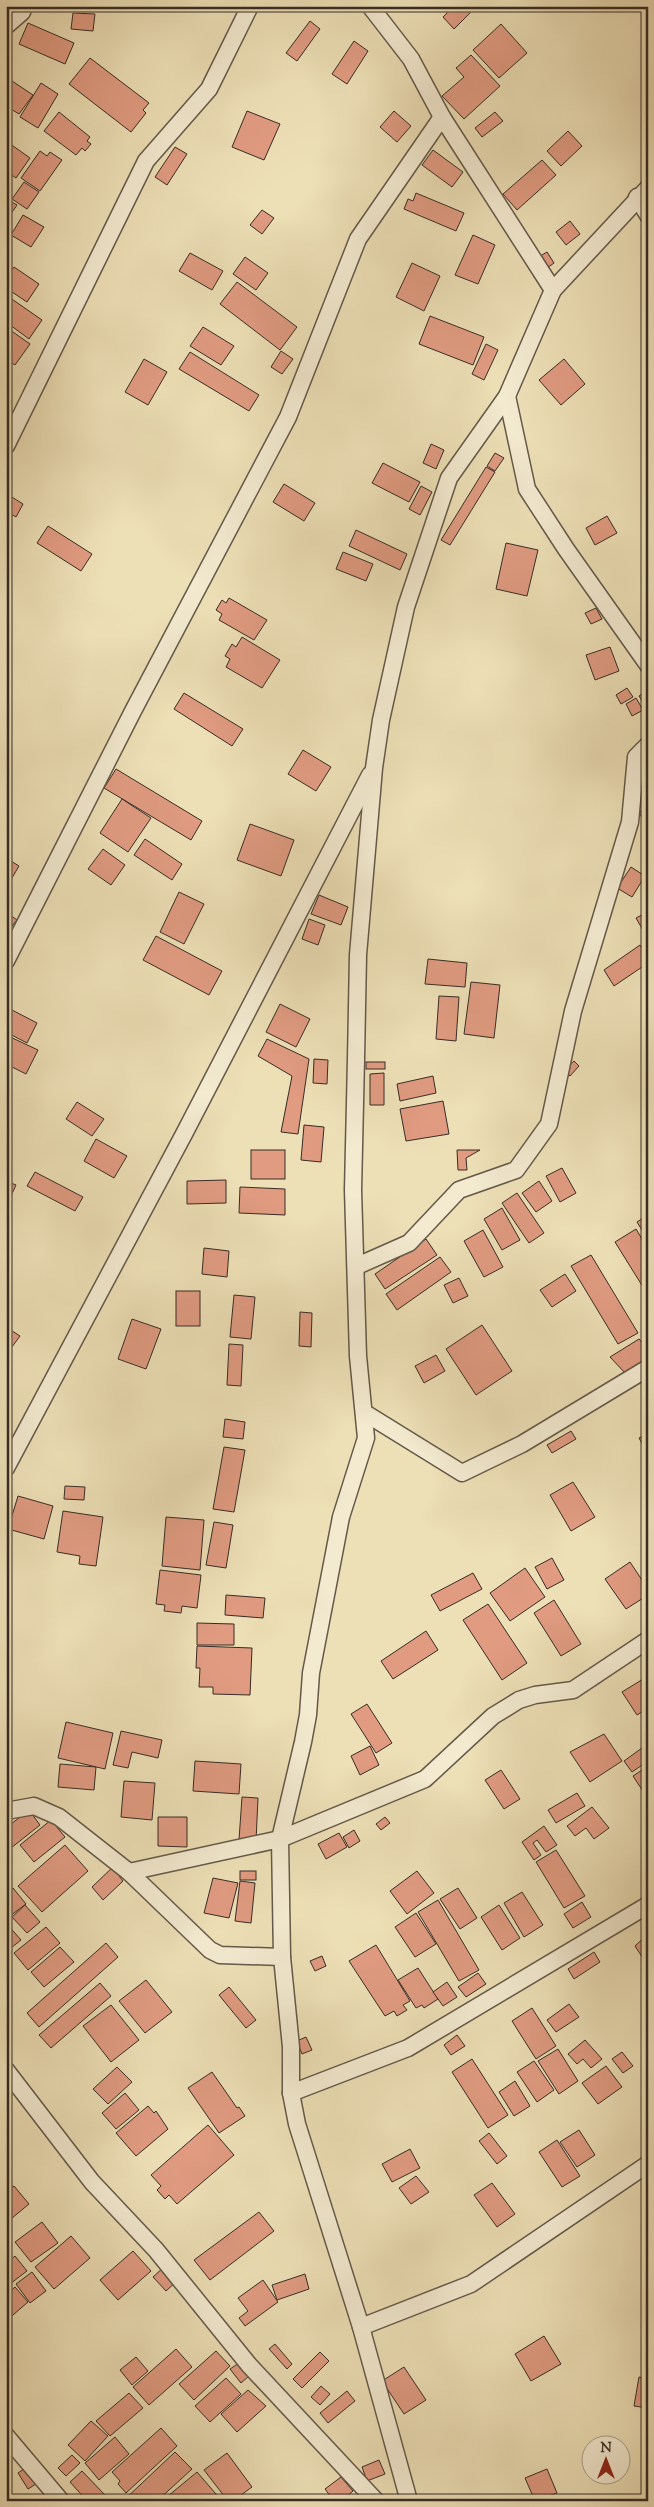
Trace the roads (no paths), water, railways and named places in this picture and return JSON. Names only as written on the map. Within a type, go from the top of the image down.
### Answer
[{"type":"street","points":[[6,26],[22,12],[24,6]]},
{"type":"street","points":[[6,446],[146,160],[209,89],[250,6]]},
{"type":"street","points":[[370,6],[411,59],[442,117],[553,290]]},
{"type":"street","points":[[6,961],[133,711],[288,417],[358,239],[442,117]]},
{"type":"street","points":[[409,2501],[361,2327],[297,2124],[291,2093],[291,2047],[282,1957],[280,1839],[303,1742],[308,1715],[311,1673],[341,1517],[366,1438],[365,1412],[358,1356],[357,1266],[353,1190],[358,955],[374,768],[406,607],[449,478],[507,396],[553,290],[642,193]]},
{"type":"street","points":[[642,193],[648,214]]},
{"type":"street","points":[[507,396],[527,489],[566,549],[648,665]]},
{"type":"street","points":[[357,1266],[409,1243],[459,1190],[516,1170],[549,1124],[573,1011],[630,822],[636,757],[648,745]]},
{"type":"street","points":[[6,1468],[184,1134],[374,768]]},
{"type":"street","points":[[365,1412],[462,1473],[522,1444],[648,1368]]},
{"type":"street","points":[[129,1872],[280,1839],[425,1779],[493,1716],[519,1700],[535,1695],[573,1690],[648,1640]]},
{"type":"street","points":[[6,1811],[34,1806],[59,1818],[129,1872],[210,1950],[220,1955],[282,1957]]},
{"type":"street","points":[[291,2093],[408,2048],[648,1905]]},
{"type":"street","points":[[6,2070],[92,2182],[156,2250],[249,2365],[376,2501]]},
{"type":"street","points":[[361,2327],[471,2284],[648,2164]]},
{"type":"street","points":[[6,2436],[61,2501]]}]
